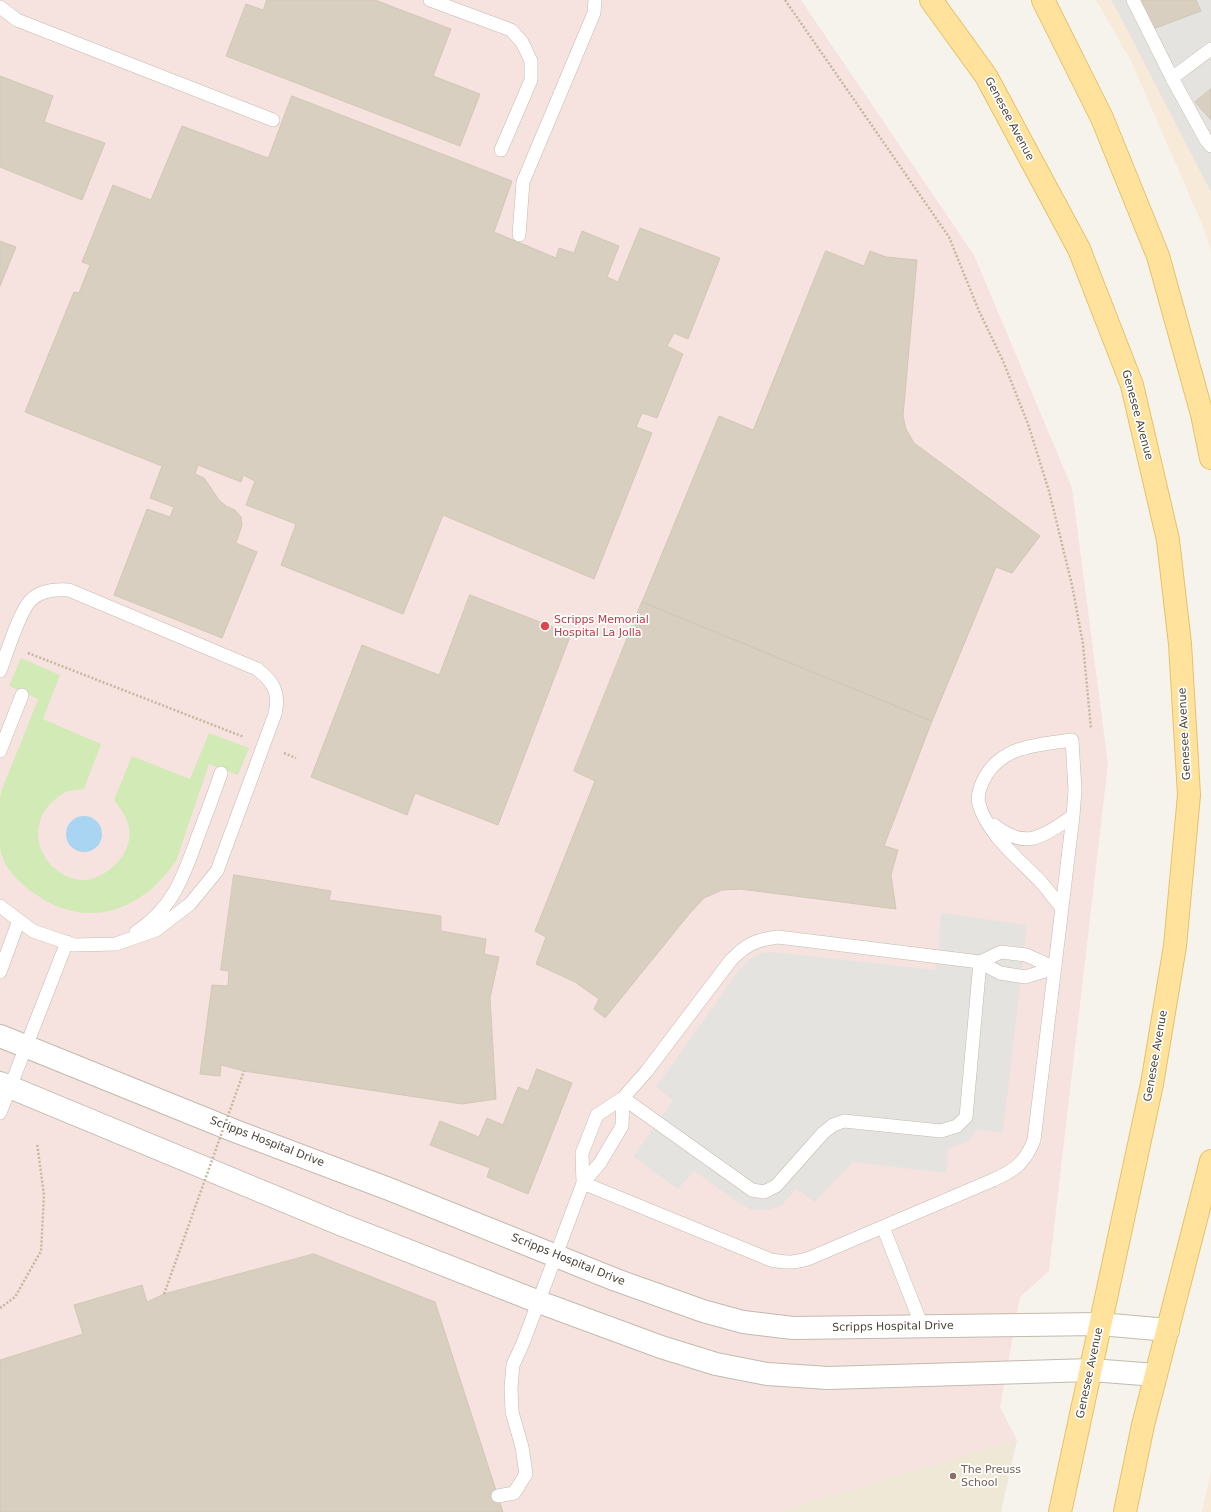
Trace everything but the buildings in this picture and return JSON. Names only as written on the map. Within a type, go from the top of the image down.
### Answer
[{"type":"main road","name":"Genesee Avenue","points":[[930,0],[986,76],[1079,249],[1132,385],[1168,540],[1180,644],[1189,795],[1175,946],[1153,1076],[1060,1512]]},
{"type":"main road","points":[[1043,0],[1102,118],[1158,256],[1202,414],[1211,458]]},
{"type":"main road","points":[[1125,1512],[1143,1425],[1211,1160]]},
{"type":"street","name":"Scripps Hospital Drive","points":[[0,1036],[630,1285],[703,1311],[743,1322],[794,1328],[1100,1324],[1168,1330]]},
{"type":"street","points":[[5,1085],[340,1224],[539,1302],[661,1347],[716,1364],[767,1374],[828,1378],[1091,1370],[1156,1375]]},
{"type":"lane","points":[[430,0],[511,30],[522,42],[531,61],[531,80],[501,150]]},
{"type":"lane","points":[[519,235],[523,182],[594,12],[595,0]]},
{"type":"lane","points":[[1133,0],[1172,78],[1206,140],[1211,146]]},
{"type":"lane","points":[[0,7],[17,20],[273,120]]},
{"type":"lane","points":[[1172,78],[1211,49]]},
{"type":"lane","points":[[0,671],[22,613],[31,600],[42,593],[54,589],[69,590],[257,669],[268,677],[275,689],[278,702],[275,714],[217,871],[190,904],[156,930],[116,944],[74,944],[34,931],[0,906]]},
{"type":"lane","points":[[0,751],[22,695]]},
{"type":"lane","points":[[583,1183],[771,1260],[786,1263],[798,1262],[810,1258],[1007,1174],[1019,1165],[1029,1154],[1034,1140],[1055,968],[1073,816],[1075,790],[1072,740],[1034,746],[1018,750],[1002,757],[988,770],[980,788],[979,803],[984,818],[995,834],[1042,884],[1062,908]]},
{"type":"lane","points":[[116,944],[150,923],[171,900],[183,877],[221,773]]},
{"type":"lane","points":[[984,818],[1000,830],[1018,839],[1033,839],[1050,832],[1073,816]]},
{"type":"lane","points":[[0,972],[19,920]]},
{"type":"lane","points":[[498,1496],[514,1493],[526,1474],[522,1446],[512,1412],[511,1388],[513,1365],[520,1352],[557,1256],[583,1183],[582,1153],[597,1115],[622,1098],[646,1072],[731,960],[742,949],[760,939],[778,937],[980,962],[1000,973],[1025,977],[1055,968]]},
{"type":"lane","points":[[0,1114],[5,1085],[26,1047],[67,942]]},
{"type":"lane","points":[[980,962],[1001,952],[1026,955],[1055,968]]},
{"type":"lane","points":[[622,1098],[752,1190],[764,1192],[776,1186],[823,1133],[833,1125],[844,1121],[941,1131],[957,1126],[966,1117],[980,962]]},
{"type":"lane","points":[[583,1183],[600,1164],[622,1126],[622,1098]]},
{"type":"lane","points":[[883,1227],[922,1326]]},
{"type":"path","points":[[785,0],[949,237],[979,312],[1003,361],[1028,424],[1049,491],[1072,585],[1083,644],[1092,734]]},
{"type":"path","points":[[10,646],[296,758]]},
{"type":"path","points":[[164,1294],[244,1071]]},
{"type":"path","points":[[0,1308],[15,1297],[41,1251],[44,1195],[37,1143]]},
{"type":"shaded area","name":"Scripps Memorial Hospital La Jolla","points":[[0,0],[801,0],[974,255],[1072,488],[1108,764],[1049,1271],[1020,1297],[1000,1407],[1017,1440],[778,1512],[0,1512]]},
{"type":"shaded area","points":[[1096,0],[1211,0],[1211,251],[1202,224],[1131,61]]},
{"type":"shaded area","points":[[1111,0],[1211,0],[1211,192],[1119,14]]},
{"type":"shaded area","points":[[941,913],[1027,925],[1003,1133],[977,1130],[969,1141],[948,1149],[946,1173],[853,1162],[815,1202],[796,1189],[781,1206],[767,1210],[752,1210],[739,1203],[694,1171],[678,1189],[633,1157],[673,1100],[656,1087],[739,970],[750,959],[760,953],[773,952],[936,970]]},
{"type":"shaded area","name":"The Preuss School","points":[[1017,1440],[1001,1512],[778,1512]]},
{"type":"shaded area","points":[[1211,1472],[1211,1512],[1202,1512]]},
{"type":"green space","points":[[21,658],[60,675],[43,719],[101,744],[84,789],[69,791],[56,798],[43,814],[38,829],[41,849],[46,859],[53,867],[71,878],[84,880],[99,876],[114,866],[125,852],[128,844],[129,827],[125,816],[114,800],[132,756],[190,779],[209,733],[249,748],[238,775],[209,764],[176,861],[162,878],[147,892],[130,903],[112,910],[94,913],[74,911],[55,905],[24,886],[10,871],[3,859],[0,842],[0,798],[4,783],[38,699],[9,686]]},
{"type":"water","points":[[88,816],[97,821],[101,827],[101,841],[97,847],[88,852],[80,852],[71,847],[67,841],[66,830],[71,821],[77,817]]},
{"type":"place","name":"Scripps Memorial Hospital La Jolla","points":[[545,626]]},
{"type":"place","name":"The Preuss School","points":[[953,1476]]}]
